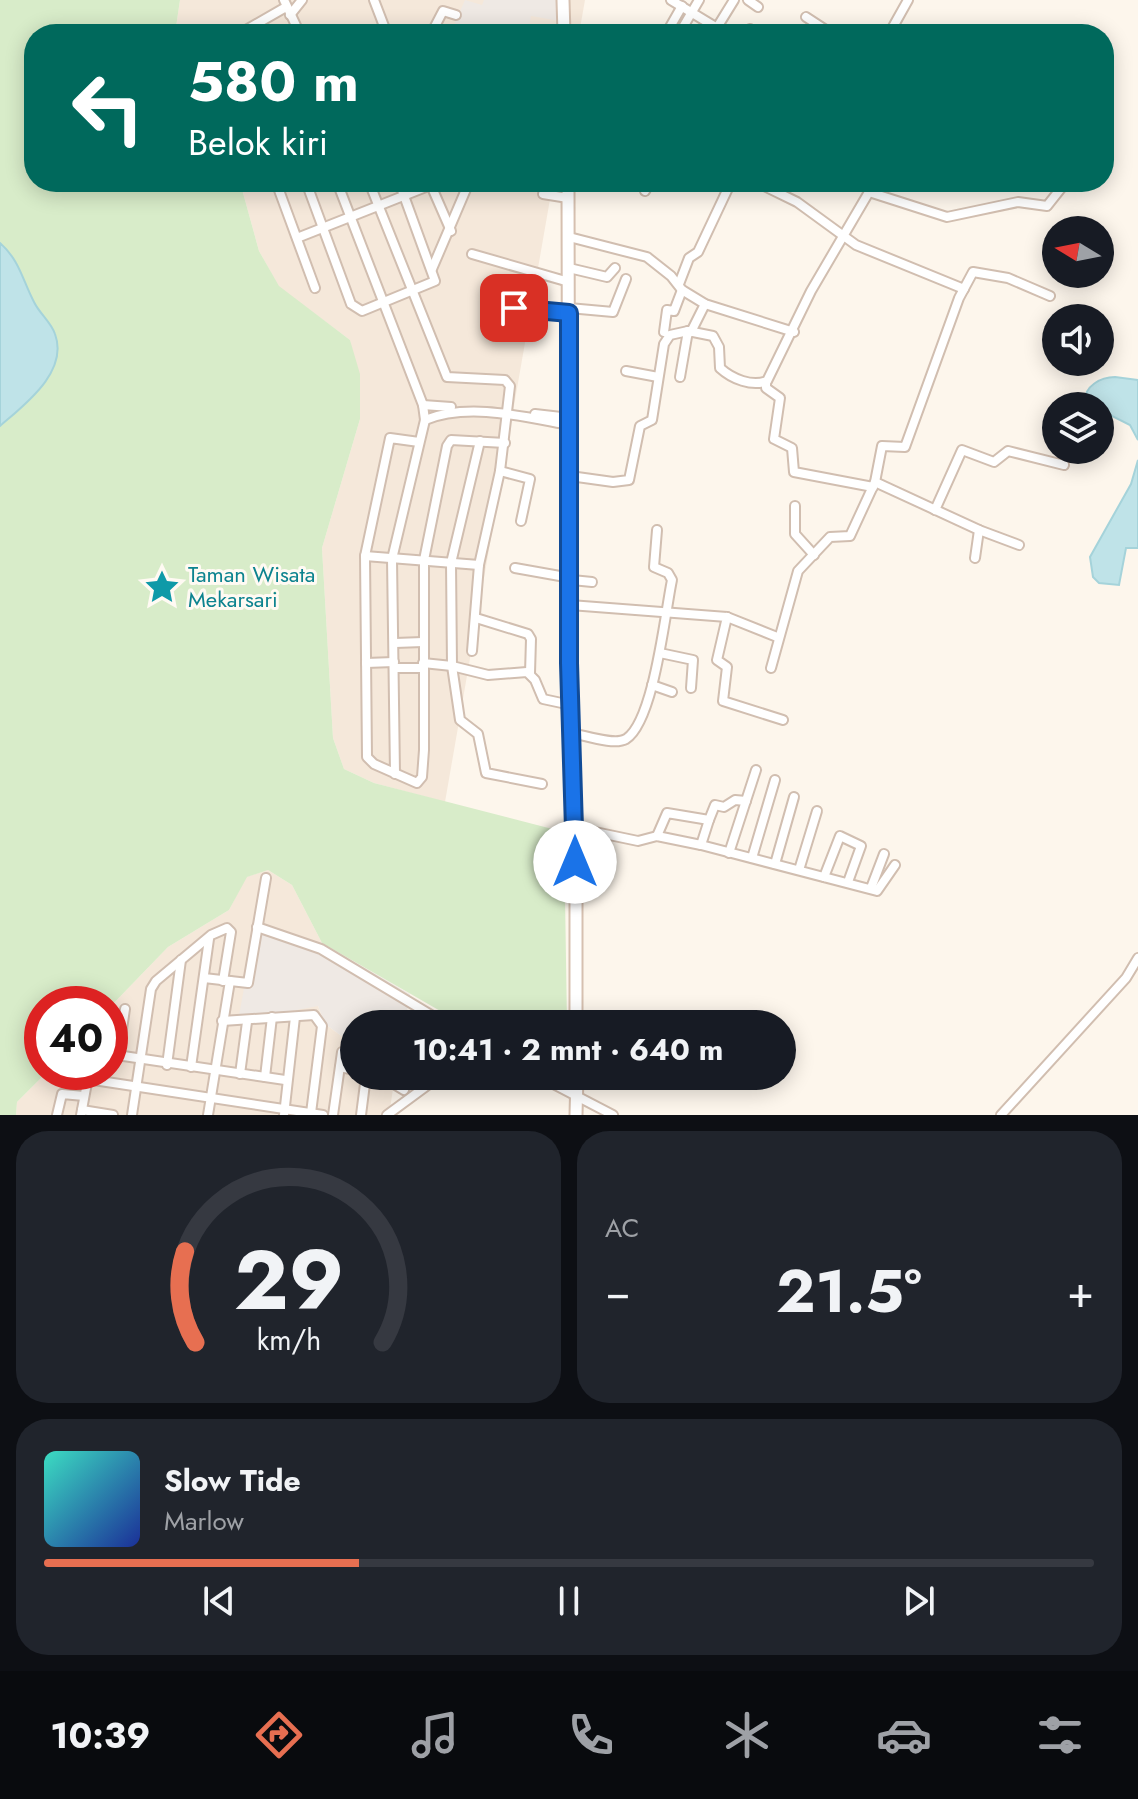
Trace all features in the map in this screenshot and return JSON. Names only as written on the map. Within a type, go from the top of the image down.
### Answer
[{"type":"street","points":[[261,24],[302,0]]},
{"type":"street","points":[[374,0],[383,24]]},
{"type":"street","points":[[563,0],[564,24]]},
{"type":"street","points":[[671,0],[707,24]]},
{"type":"street","points":[[685,24],[699,0]]},
{"type":"street","points":[[719,24],[734,0]]},
{"type":"street","points":[[748,0],[758,7]]},
{"type":"street","points":[[894,24],[905,1]]},
{"type":"street","points":[[672,24],[682,6]]},
{"type":"street","points":[[435,24],[443,11],[456,15]]},
{"type":"street","points":[[806,17],[816,24]]},
{"type":"street","points":[[280,192],[315,288]]},
{"type":"street","points":[[310,192],[354,309],[362,311],[435,281],[403,192]]},
{"type":"street","points":[[341,192],[423,405],[425,420],[392,559],[395,774]]},
{"type":"street","points":[[373,192],[447,377],[505,380],[510,386],[505,443],[479,565],[472,651]]},
{"type":"street","points":[[297,238],[416,192]]},
{"type":"street","points":[[436,192],[451,231]]},
{"type":"street","points":[[432,269],[451,231],[465,192]]},
{"type":"street","points":[[568,192],[576,1010]]},
{"type":"street","points":[[664,332],[667,310],[674,311],[689,258],[698,252],[726,192]]},
{"type":"street","points":[[779,192],[843,236],[884,259],[964,289]]},
{"type":"street","points":[[1019,545],[874,485],[794,472],[792,448],[774,439],[780,398],[766,388],[766,382],[794,332],[811,291],[869,192],[947,217],[1018,202],[1047,206],[1058,192]]},
{"type":"street","points":[[543,194],[568,198]]},
{"type":"street","points":[[569,237],[647,257],[705,304],[794,332]]},
{"type":"street","points":[[472,254],[569,282]]},
{"type":"street","points":[[569,268],[607,277],[615,268]]},
{"type":"street","points":[[771,668],[777,637],[798,571],[830,537],[850,536],[874,485],[882,446],[905,447],[964,289],[976,271],[1008,278],[1050,296]]},
{"type":"street","points":[[511,321],[516,307],[613,312],[626,279]]},
{"type":"street","points":[[680,377],[690,332],[705,304]]},
{"type":"street","points":[[570,476],[613,482],[629,480],[640,426],[652,420],[667,338],[690,332],[713,336],[719,347],[720,368],[748,383],[766,382]]},
{"type":"street","points":[[626,371],[658,377]]},
{"type":"street","points":[[423,405],[443,410],[508,412],[570,422]]},
{"type":"street","points":[[425,420],[443,410]]},
{"type":"street","points":[[419,442],[390,438],[365,556],[367,757],[417,783],[422,777],[424,560],[448,443],[505,443]]},
{"type":"street","points":[[480,441],[451,563],[452,666],[460,720],[478,734],[486,773],[542,784]]},
{"type":"street","points":[[935,510],[962,450],[994,462],[1008,451],[1064,465]]},
{"type":"street","points":[[500,471],[530,479],[521,521]]},
{"type":"street","points":[[795,506],[795,534],[814,555]]},
{"type":"street","points":[[571,733],[625,739],[639,719],[660,653],[672,580],[668,573],[654,567],[657,530]]},
{"type":"street","points":[[975,558],[979,530]]},
{"type":"street","points":[[365,556],[479,565]]},
{"type":"street","points":[[515,568],[592,582]]},
{"type":"street","points":[[570,605],[727,617],[777,637]]},
{"type":"street","points":[[727,617],[717,660],[727,667],[723,701],[783,720]]},
{"type":"street","points":[[476,618],[530,636],[530,673],[543,699],[571,705]]},
{"type":"street","points":[[395,643],[423,642]]},
{"type":"street","points":[[660,653],[693,660],[691,688]]},
{"type":"street","points":[[366,663],[452,666],[488,675],[505,671],[530,673]]},
{"type":"street","points":[[652,685],[672,692]]},
{"type":"street","points":[[729,853],[756,770]]},
{"type":"street","points":[[752,858],[775,780]]},
{"type":"street","points":[[775,864],[794,797]]},
{"type":"street","points":[[701,845],[715,805],[724,807],[735,800],[746,801]]},
{"type":"street","points":[[799,870],[817,811]]},
{"type":"street","points":[[657,836],[667,813],[709,820]]},
{"type":"street","points":[[575,832],[638,841],[657,836],[871,888],[882,889],[895,865]]},
{"type":"street","points":[[824,877],[840,836],[861,846],[848,882]]},
{"type":"street","points":[[871,888],[884,854]]},
{"type":"street","points":[[204,978],[248,983],[266,878]]},
{"type":"street","points":[[257,927],[321,949],[423,1010]]},
{"type":"street","points":[[132,1115],[151,989],[162,974],[221,929],[231,932],[208,1115]]},
{"type":"street","points":[[191,1067],[209,939]]},
{"type":"street","points":[[1001,1115],[1126,978],[1138,958]]},
{"type":"street","points":[[167,1065],[181,960]]},
{"type":"street","points":[[222,1021],[247,1022],[314,1015],[322,1026],[311,1113]]},
{"type":"street","points":[[265,1077],[272,1017]]},
{"type":"street","points":[[284,1112],[285,1080],[295,1017]]},
{"type":"street","points":[[240,1074],[247,1022]]},
{"type":"street","points":[[128,1058],[285,1080]]},
{"type":"street","points":[[333,1115],[340,1067]]},
{"type":"street","points":[[128,1084],[284,1112],[323,1115]]},
{"type":"street","points":[[85,1090],[81,1112],[110,1115]]},
{"type":"street","points":[[361,1115],[364,1090]]},
{"type":"street","points":[[387,1115],[421,1090]]},
{"type":"street","points":[[562,1090],[613,1115]]},
{"type":"street","points":[[576,1115],[583,1102],[580,1090]]},
{"type":"street","points":[[57,1115],[62,1094],[84,1096]]},
{"type":"shaded area","points":[[180,0],[585,0],[581,24],[176,24]]},
{"type":"shaded area","points":[[465,0],[482,5],[484,0],[560,0],[560,21],[531,16],[530,24],[454,24]]},
{"type":"shaded area","points":[[243,192],[551,192],[445,802],[374,783],[344,769],[333,738],[322,548],[360,419],[350,340],[279,287],[259,251]]},
{"type":"shaded area","points":[[268,870],[292,885],[322,943],[255,928],[318,1006],[325,1024],[340,1035],[340,1090],[393,1090],[389,1115],[16,1115],[17,1102],[29,1090],[128,1090],[128,988],[168,947],[229,910],[246,877]]},
{"type":"shaded area","points":[[255,928],[322,943],[410,994],[407,1010],[340,1010],[340,1035],[325,1024],[318,1006],[238,1021]]},
{"type":"green space","name":"Taman Wisata Mekarsari","points":[[0,0],[180,0],[176,24],[24,24],[24,192],[243,192],[259,251],[279,286],[350,340],[360,374],[360,419],[322,548],[333,738],[344,769],[374,783],[564,832],[567,1010],[439,1010],[322,943],[292,885],[268,870],[247,877],[229,910],[168,947],[128,988],[24,986],[24,1090],[29,1090],[17,1102],[16,1115],[0,1115]]},
{"type":"water","points":[[0,243],[16,264],[36,306],[53,330],[58,348],[56,361],[42,386],[0,426]]},
{"type":"water","points":[[1104,379],[1138,380],[1138,440],[1130,425],[1114,417],[1114,392],[1087,392]]},
{"type":"water","points":[[1138,460],[1138,548],[1126,548],[1119,585],[1099,583],[1093,577],[1090,557],[1131,484]]},
{"type":"place","name":"Taman Wisata Mekarsari","points":[[162,587]]},
{"type":"route","points":[[514,308],[569,313],[572,578],[569,663],[575,862]]}]
